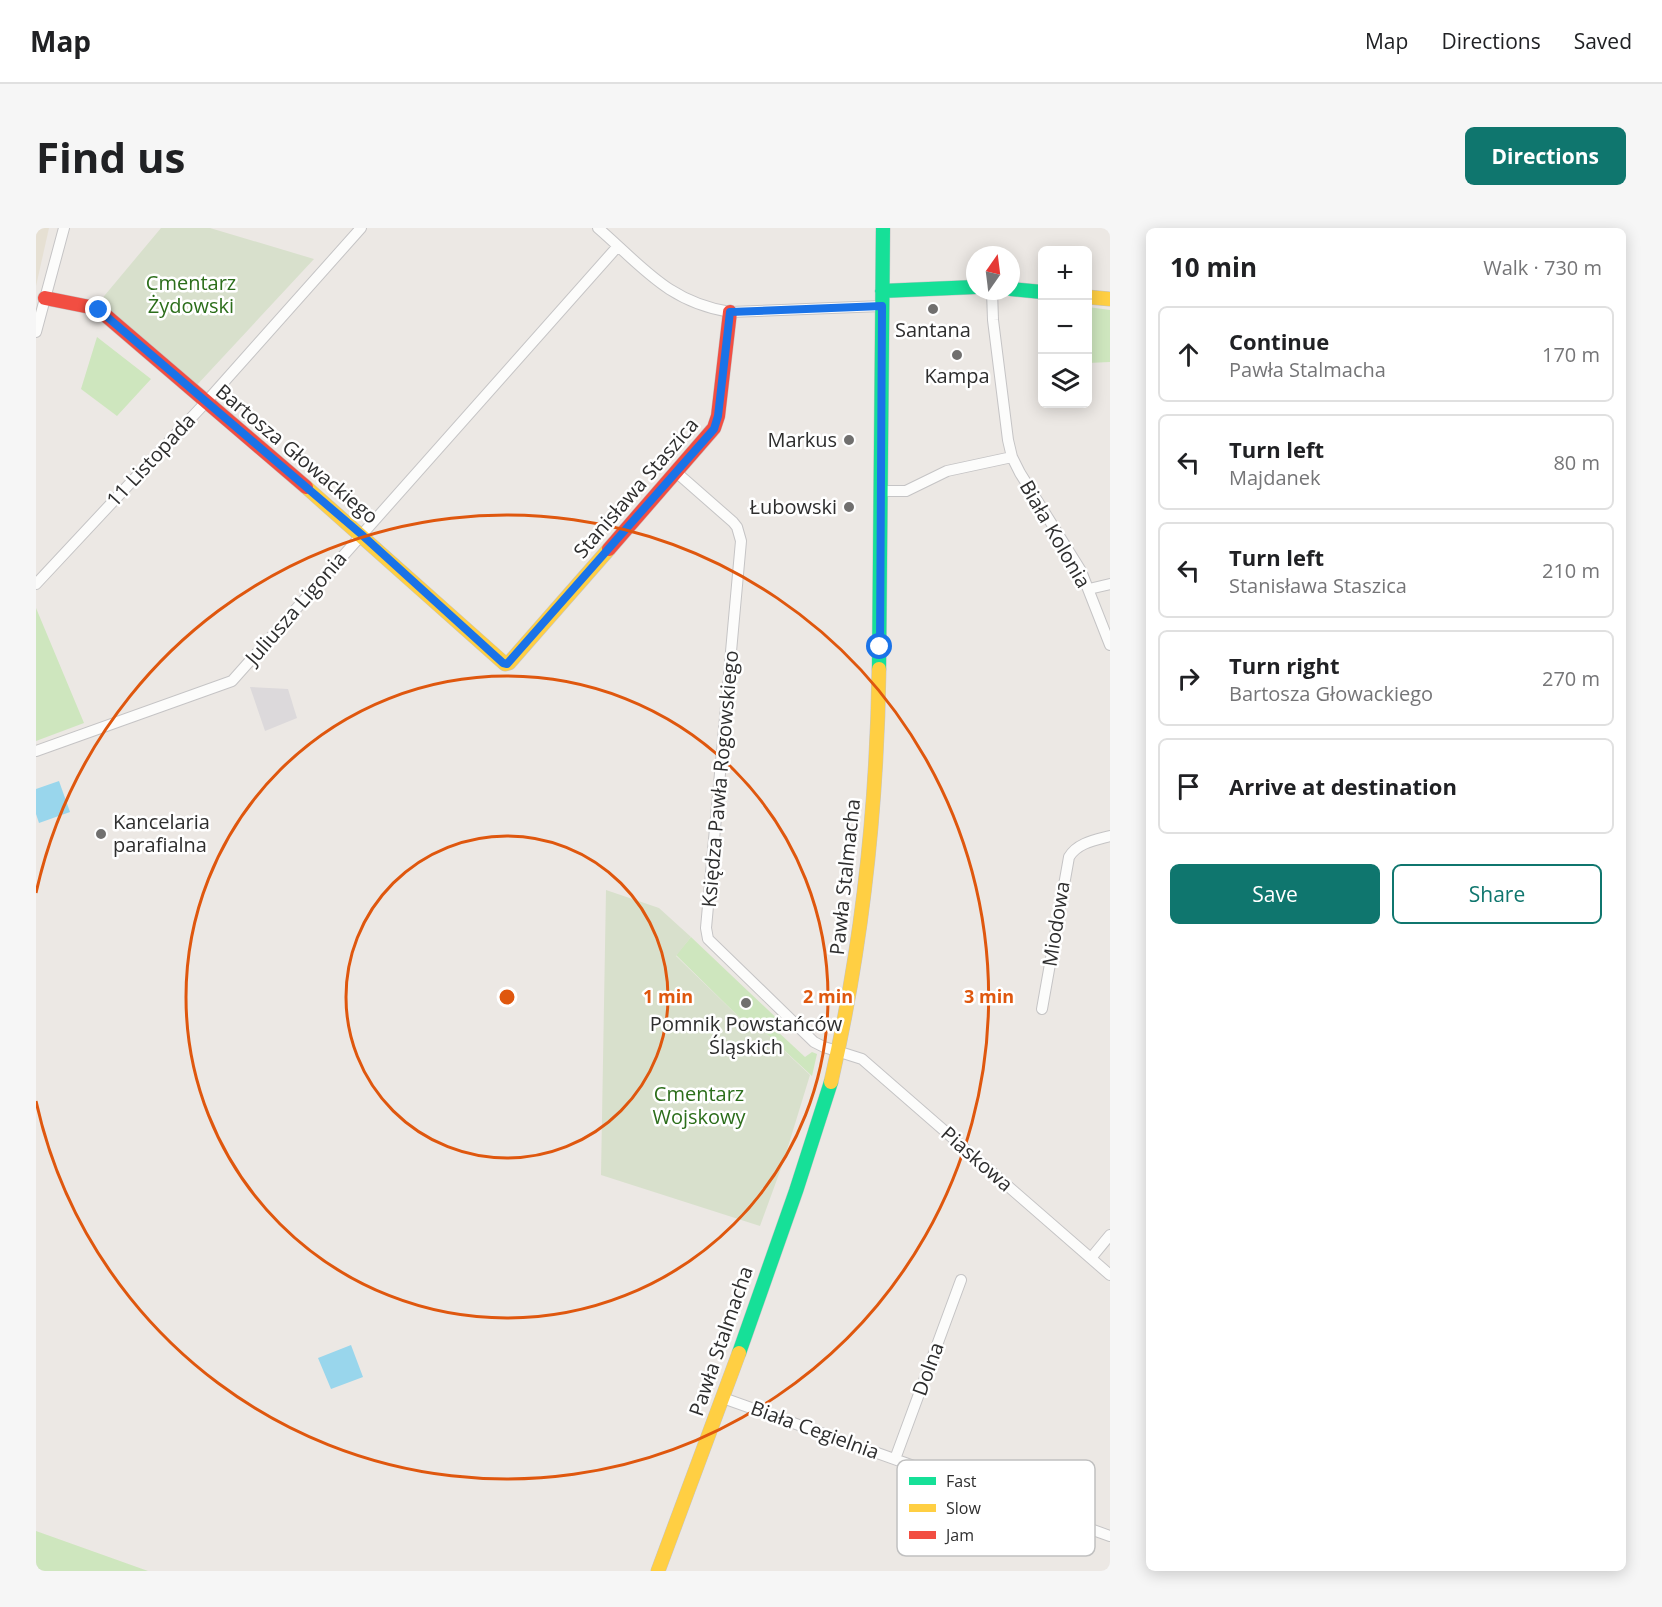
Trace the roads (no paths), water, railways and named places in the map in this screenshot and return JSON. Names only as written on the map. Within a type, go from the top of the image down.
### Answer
[{"type":"street","points":[[36,332],[64,228]]},
{"type":"street","name":"11 Listopada","points":[[36,584],[206,402],[361,228]]},
{"type":"street","points":[[598,228],[663,286],[680,297],[712,309],[730,312],[882,306]]},
{"type":"street","name":"Pawła Stalmacha","points":[[658,1571],[723,1398],[796,1191],[839,1052],[855,961],[872,822],[878,745],[883,228]]},
{"type":"street","name":"Juliusza Ligonia","points":[[36,751],[232,681],[618,246]]},
{"type":"street","points":[[882,291],[966,287]]},
{"type":"street","points":[[1020,290],[1038,292]]},
{"type":"street","points":[[1092,297],[1110,299]]},
{"type":"street","name":"Bartosza Głowackiego","points":[[45,298],[99,310],[361,534],[503,663],[509,663]]},
{"type":"street","name":"Biała Kolonia","points":[[992,300],[1008,440],[1012,457],[1078,566],[1110,645]]},
{"type":"street","name":"Stanisława Staszica","points":[[509,663],[711,434],[717,423],[730,312]]},
{"type":"street","name":"Biała Kolonia","points":[[881,491],[906,491],[947,471],[1012,457]]},
{"type":"street","name":"Księdza Pawła Rogowskiego","points":[[676,472],[733,522],[741,541],[706,928],[708,939],[814,1042],[839,1052]]},
{"type":"street","points":[[1089,590],[1110,584]]},
{"type":"street","name":"Miodowa","points":[[1042,1009],[1066,862],[1072,851],[1082,845],[1110,836]]},
{"type":"street","name":"Piaskowa","points":[[839,1052],[862,1059],[1110,1275]]},
{"type":"street","points":[[1091,1258],[1110,1235]]},
{"type":"street","name":"Dolna","points":[[896,1459],[961,1280]]},
{"type":"street","name":"Biała Cegielnia","points":[[723,1398],[896,1459]]},
{"type":"street","name":"Biała Cegielnia","points":[[1095,1531],[1110,1536]]},
{"type":"water","points":[[59,781],[70,812],[39,823],[36,814],[36,789]]},
{"type":"water","points":[[351,1345],[363,1377],[331,1389],[318,1358]]},
{"type":"place","name":"Santana","points":[[933,309]]},
{"type":"place","name":"Kampa","points":[[957,355]]},
{"type":"place","name":"Markus","points":[[849,440]]},
{"type":"place","name":"Łubowski","points":[[849,507]]},
{"type":"place","name":"Kancelaria parafialna","points":[[101,834]]},
{"type":"place","name":"Pomnik Powstańców Śląskich","points":[[746,1003]]},
{"type":"park label","name":"Cmentarz Żydowski","points":[[191,294]]},
{"type":"park label","name":"Cmentarz Wojskowy","points":[[699,1106]]}]
